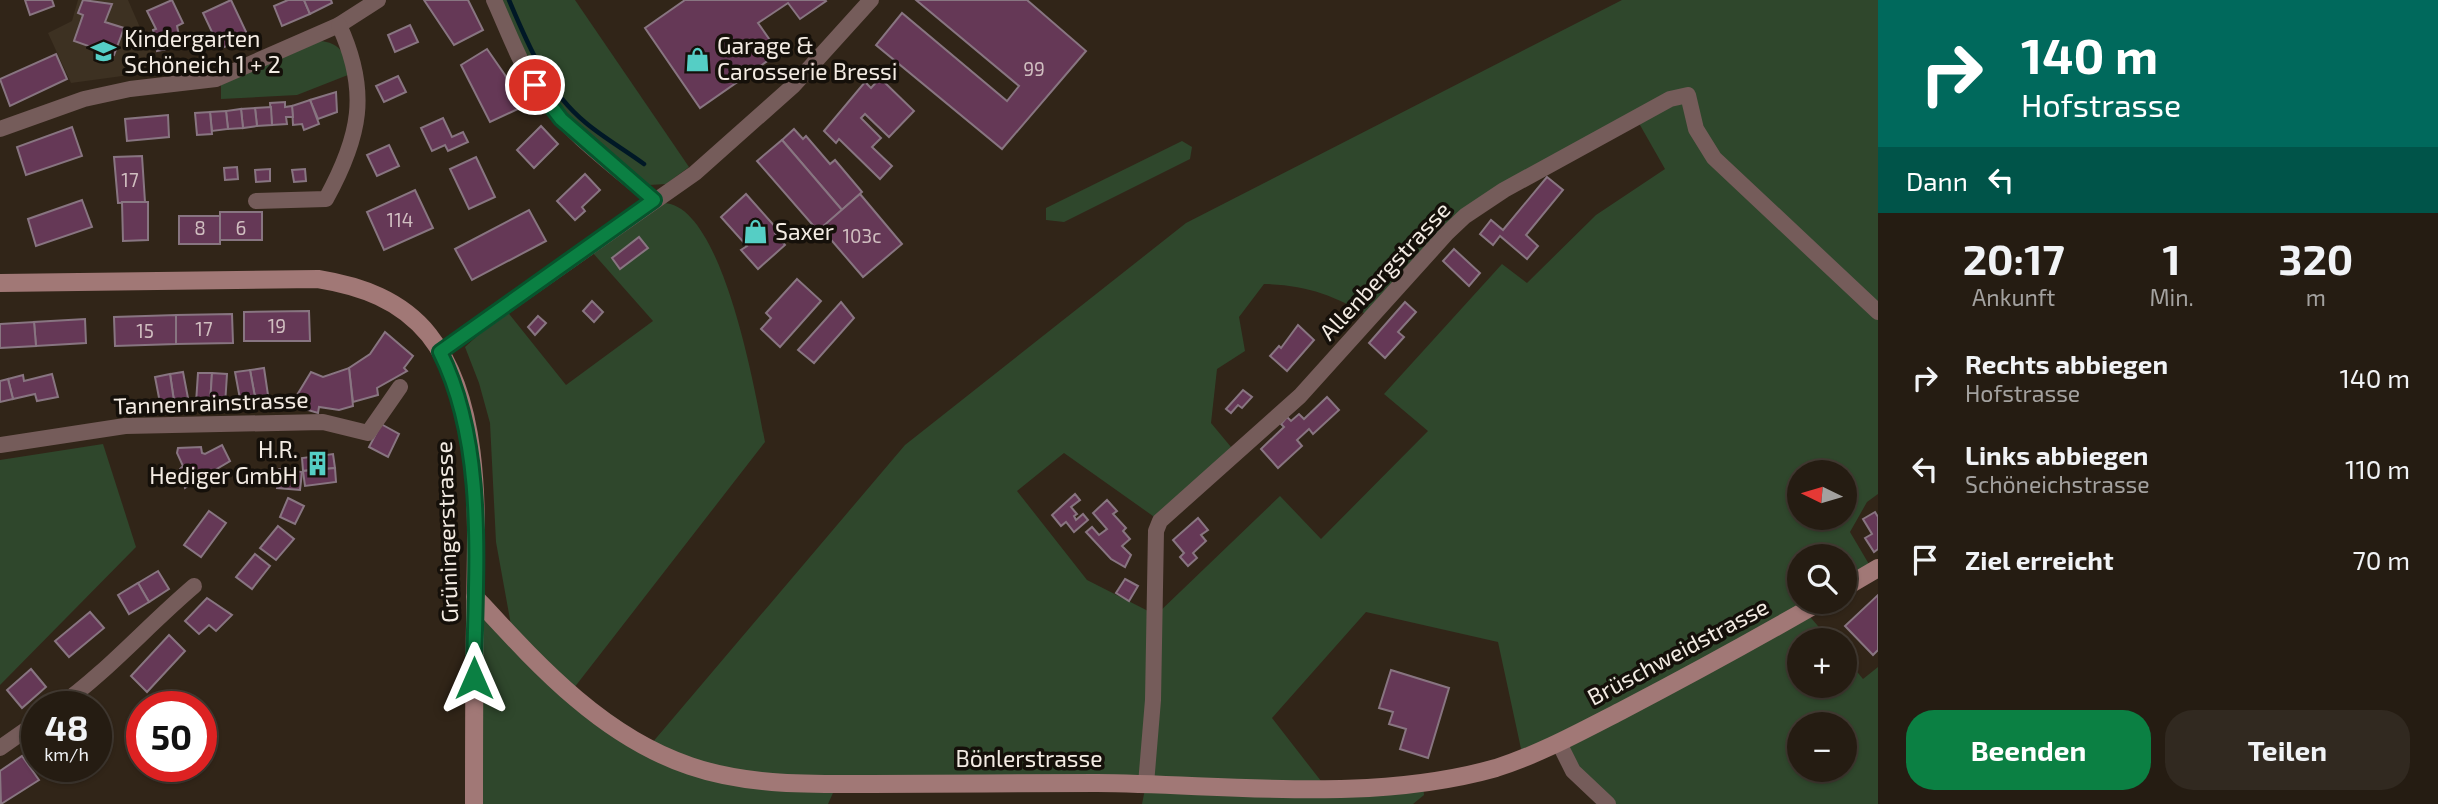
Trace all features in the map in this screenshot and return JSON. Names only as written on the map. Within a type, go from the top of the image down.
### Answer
[{"type":"street","points":[[2,123],[93,97],[216,79],[339,25],[378,0]]},
{"type":"street","points":[[494,0],[527,73],[543,98],[561,119],[654,200]]},
{"type":"street","points":[[440,352],[695,173],[733,142],[794,85],[871,0]]},
{"type":"street","points":[[256,201],[326,199],[347,161],[356,124],[359,89],[354,56],[339,25]]},
{"type":"street","name":"Allenbergstrasse","points":[[1146,784],[1153,700],[1156,531],[1160,521],[1300,397],[1447,233],[1504,190],[1670,99],[1688,95],[1696,129],[1714,158],[1878,312]]},
{"type":"street","name":"Grüningerstrasse","points":[[0,283],[271,279],[343,283],[365,289],[402,308],[430,336],[460,397],[470,442],[475,597],[474,804]]},
{"type":"street","name":"Tannenrainstrasse","points":[[0,445],[125,426],[323,422],[368,433],[400,387]]},
{"type":"street","points":[[1857,580],[1878,568]]},
{"type":"street","points":[[80,691],[94,681],[141,632],[194,586]]},
{"type":"street","name":"Bönlerstrasse","points":[[475,597],[558,684],[640,744],[692,767],[787,783],[1146,784],[1251,791],[1404,786],[1494,769],[1559,743]]},
{"type":"street","name":"Brüschweidstrasse","points":[[1559,743],[1721,659],[1798,614]]},
{"type":"street","points":[[0,748],[21,733]]},
{"type":"street","points":[[1559,743],[1573,771],[1608,804]]},
{"type":"shaded area","name":"Kindergarten Schöneich 1 + 2","points":[[78,0],[128,0],[159,71],[71,83],[48,33],[72,21]]},
{"type":"green space","points":[[498,0],[575,0],[689,167],[666,184],[649,185],[577,126],[541,86]]},
{"type":"green space","points":[[1622,0],[1878,0],[1878,494],[1867,502],[1857,520],[1857,460],[1787,460],[1787,530],[1851,530],[1873,571],[1857,581],[1857,544],[1787,544],[1787,614],[1808,614],[1820,628],[1787,628],[1787,698],[1857,698],[1857,672],[1863,679],[1878,667],[1878,804],[1608,804],[1559,743],[1523,758],[1498,642],[1366,612],[1272,718],[1328,790],[1423,784],[1424,795],[1413,804],[1142,804],[1146,784],[837,784],[828,804],[474,804],[475,597],[531,659],[652,743],[905,445],[1186,223]],"holes":[[[1636,118],[1665,169],[1596,215],[1527,283],[1502,264],[1384,394],[1428,431],[1321,539],[1280,496],[1156,615],[1087,580],[1017,491],[1064,453],[1160,521],[1236,453],[1211,423],[1217,369],[1245,351],[1239,317],[1264,284],[1307,289],[1371,317],[1465,216]]]},
{"type":"green space","points":[[319,41],[337,47],[353,73],[297,95],[221,99],[221,85]]},
{"type":"green space","points":[[1182,141],[1192,147],[1190,159],[1064,222],[1046,220],[1046,208]]},
{"type":"green space","points":[[663,203],[684,211],[703,234],[719,266],[745,346],[765,442],[574,688],[511,625],[496,542],[490,423],[465,347],[506,310],[566,385],[653,321],[592,252]]},
{"type":"green space","points":[[103,444],[136,547],[0,685],[0,460]]},
{"type":"building","points":[[25,0],[52,0],[54,6],[30,15]]},
{"type":"building","points":[[83,0],[112,4],[105,22],[124,28],[114,55],[74,41],[83,15],[78,13]]},
{"type":"building","points":[[172,0],[183,23],[177,26],[181,46],[157,51],[153,30],[156,29],[147,11]]},
{"type":"building","points":[[231,0],[248,36],[220,49],[203,13]]},
{"type":"building","points":[[288,0],[304,0],[310,14],[282,26],[274,6]]},
{"type":"building","points":[[304,0],[331,0],[332,3],[310,14]]},
{"type":"building","points":[[424,0],[468,0],[483,30],[454,45]]},
{"type":"building","points":[[685,0],[826,1],[800,19],[788,3],[758,23],[779,53],[700,108],[645,28]]},
{"type":"building","points":[[916,0],[1027,0],[1086,51],[1002,149],[876,45],[902,13],[1007,101],[1019,86]]},
{"type":"building","points":[[410,25],[418,42],[395,52],[388,35]]},
{"type":"building","points":[[487,49],[505,75],[520,108],[490,122],[461,65]]},
{"type":"building","points":[[56,54],[67,79],[10,106],[0,79]]},
{"type":"building","points":[[398,76],[406,92],[384,102],[376,86]]},
{"type":"building","points":[[880,78],[914,111],[889,137],[865,114],[861,118],[881,138],[872,147],[892,166],[880,179],[839,139],[836,143],[824,131],[865,82],[871,88]]},
{"type":"building","points":[[336,92],[337,112],[318,119],[310,100]]},
{"type":"building","points":[[310,100],[319,124],[304,130],[302,124],[293,125],[292,106]]},
{"type":"building","points":[[285,102],[285,107],[292,106],[293,117],[286,117],[287,124],[272,125],[270,103]]},
{"type":"building","points":[[271,107],[272,125],[257,126],[255,108]]},
{"type":"building","points":[[255,108],[257,126],[243,128],[241,109]]},
{"type":"building","points":[[241,109],[243,128],[228,129],[226,111]]},
{"type":"building","points":[[226,111],[228,129],[212,131],[210,112]]},
{"type":"building","points":[[210,112],[212,134],[197,135],[195,113]]},
{"type":"building","points":[[168,115],[169,137],[127,141],[125,119]]},
{"type":"building","points":[[443,118],[452,137],[463,132],[468,142],[448,151],[445,145],[432,151],[421,128]]},
{"type":"building","points":[[541,126],[558,144],[534,168],[517,150]]},
{"type":"building","points":[[72,127],[82,156],[26,175],[17,147]]},
{"type":"building","points":[[794,129],[803,139],[806,136],[830,164],[835,160],[862,192],[842,210],[782,140]]},
{"type":"building","points":[[782,140],[842,210],[818,231],[757,161]]},
{"type":"building","points":[[389,145],[399,166],[377,176],[367,155]]},
{"type":"building","points":[[142,156],[145,202],[118,203],[114,157]]},
{"type":"building","points":[[476,157],[495,197],[469,209],[450,169]]},
{"type":"building","points":[[237,167],[238,179],[225,180],[224,168]]},
{"type":"building","points":[[270,169],[270,181],[256,182],[255,170]]},
{"type":"building","points":[[305,169],[306,181],[294,182],[292,170]]},
{"type":"building","points":[[585,174],[600,190],[582,207],[585,211],[575,220],[557,201]]},
{"type":"building","points":[[1547,177],[1563,190],[1526,235],[1538,246],[1527,259],[1500,236],[1493,245],[1480,234],[1491,220],[1503,230]]},
{"type":"building","points":[[415,190],[433,228],[384,250],[367,212]]},
{"type":"building","name":"Saxer","points":[[746,194],[778,230],[775,233],[785,245],[758,269],[741,250],[747,246],[721,217]]},
{"type":"building","points":[[860,194],[902,244],[863,277],[821,228]]},
{"type":"building","points":[[82,200],[92,227],[36,246],[28,219]]},
{"type":"building","points":[[122,202],[148,202],[148,240],[123,241]]},
{"type":"building","points":[[529,210],[546,241],[472,280],[455,249]]},
{"type":"building","points":[[220,212],[262,212],[262,240],[220,240]]},
{"type":"building","points":[[179,216],[220,216],[220,244],[179,244]]},
{"type":"building","points":[[639,237],[648,248],[620,269],[612,258]]},
{"type":"building","points":[[1454,249],[1480,273],[1469,286],[1443,261]]},
{"type":"building","points":[[797,279],[821,301],[780,347],[761,329],[771,318],[766,313]]},
{"type":"building","points":[[592,301],[603,312],[594,322],[583,311]]},
{"type":"building","points":[[841,302],[854,318],[814,363],[798,350]]},
{"type":"building","points":[[1405,302],[1416,312],[1398,332],[1404,337],[1385,358],[1369,343]]},
{"type":"building","points":[[309,311],[310,341],[244,341],[244,312]]},
{"type":"building","points":[[232,314],[233,343],[176,344],[176,315]]},
{"type":"building","points":[[176,315],[176,344],[115,346],[114,317]]},
{"type":"building","points":[[538,316],[546,323],[535,335],[528,327]]},
{"type":"building","points":[[85,319],[86,343],[36,346],[34,322]]},
{"type":"building","points":[[34,322],[36,346],[0,348],[0,324]]},
{"type":"building","points":[[1298,325],[1314,340],[1287,371],[1270,356],[1279,346],[1281,348]]},
{"type":"building","points":[[385,332],[413,356],[404,368],[407,371],[377,388],[378,395],[353,402],[349,368],[370,354]]},
{"type":"building","points":[[264,368],[268,395],[255,397],[250,370]]},
{"type":"building","points":[[349,368],[353,406],[339,410],[319,407],[318,413],[291,405],[311,372],[323,377]]},
{"type":"building","points":[[250,370],[255,397],[240,399],[235,372]]},
{"type":"building","points":[[183,372],[188,398],[174,401],[170,374]]},
{"type":"building","points":[[198,373],[212,373],[210,404],[196,403]]},
{"type":"building","points":[[212,373],[227,374],[225,405],[210,404]]},
{"type":"building","points":[[52,374],[58,397],[37,401],[35,394],[13,399],[8,379],[23,375],[24,381]]},
{"type":"building","points":[[170,374],[174,401],[160,403],[155,377]]},
{"type":"building","points":[[8,379],[13,399],[0,402],[0,381]]},
{"type":"building","points":[[1243,390],[1252,397],[1242,408],[1238,405],[1231,413],[1226,409]]},
{"type":"building","points":[[1327,397],[1339,410],[1313,434],[1309,429],[1297,440],[1302,446],[1278,468],[1261,449],[1284,427],[1281,424],[1287,417],[1291,421],[1299,414],[1304,419]]},
{"type":"building","points":[[381,424],[399,434],[388,457],[369,447]]},
{"type":"building","points":[[222,445],[230,461],[210,473],[213,477],[196,486],[194,482],[185,488],[178,448],[201,447],[202,453],[205,454]]},
{"type":"building","name":"H.R. Hediger GmbH","points":[[333,454],[335,468],[303,471],[302,458]]},
{"type":"building","points":[[335,468],[336,482],[305,486],[303,471]]},
{"type":"building","points":[[279,469],[302,472],[300,490],[277,488]]},
{"type":"building","points":[[1075,494],[1080,500],[1071,507],[1077,514],[1074,516],[1076,520],[1083,514],[1088,520],[1074,532],[1066,522],[1061,526],[1052,515]]},
{"type":"building","points":[[288,498],[304,506],[295,524],[280,517]]},
{"type":"building","points":[[1107,500],[1117,511],[1113,514],[1126,528],[1123,531],[1130,539],[1122,546],[1131,555],[1125,567],[1111,559],[1086,532],[1092,527],[1099,535],[1107,529],[1093,513]]},
{"type":"building","points":[[209,511],[226,523],[201,557],[184,545]]},
{"type":"building","points":[[1875,512],[1878,517],[1878,549],[1874,552],[1865,538],[1872,534],[1863,519]]},
{"type":"building","points":[[1198,518],[1208,530],[1201,535],[1206,541],[1193,553],[1197,558],[1188,566],[1180,557],[1184,553],[1173,540]]},
{"type":"building","points":[[278,526],[294,539],[276,560],[260,548]]},
{"type":"building","points":[[255,554],[270,566],[252,589],[236,577]]},
{"type":"building","points":[[158,571],[169,589],[149,602],[138,583]]},
{"type":"building","points":[[1125,579],[1138,586],[1129,601],[1116,593]]},
{"type":"building","points":[[138,583],[149,602],[129,614],[118,595]]},
{"type":"building","points":[[1878,595],[1878,650],[1873,655],[1857,638],[1857,628],[1845,626]]},
{"type":"building","points":[[207,598],[232,615],[216,631],[209,625],[199,634],[185,621]]},
{"type":"building","points":[[90,612],[104,628],[69,657],[55,641]]},
{"type":"building","points":[[169,635],[185,651],[148,691],[131,676]]},
{"type":"building","points":[[31,669],[46,687],[41,691],[21,691],[21,707],[7,690]]},
{"type":"building","points":[[1391,670],[1449,688],[1428,758],[1400,749],[1406,729],[1389,724],[1393,712],[1379,708]]},
{"type":"building","points":[[21,757],[21,782],[36,782],[1,804],[0,771]]},
{"type":"waterway","points":[[509,0],[531,50],[560,97],[586,123],[644,164]]},
{"type":"place","name":"Kindergarten Schöneich 1 + 2","points":[[104,52]]},
{"type":"place","name":"Garage & Carosserie Bressi","points":[[697,59]]},
{"type":"place","name":"Saxer","points":[[755,232]]},
{"type":"place","name":"H.R. Hediger GmbH","points":[[318,463]]},
{"type":"route","points":[[474,678],[473,473],[470,442],[460,397],[440,352],[654,200],[561,119],[535,85]]}]
